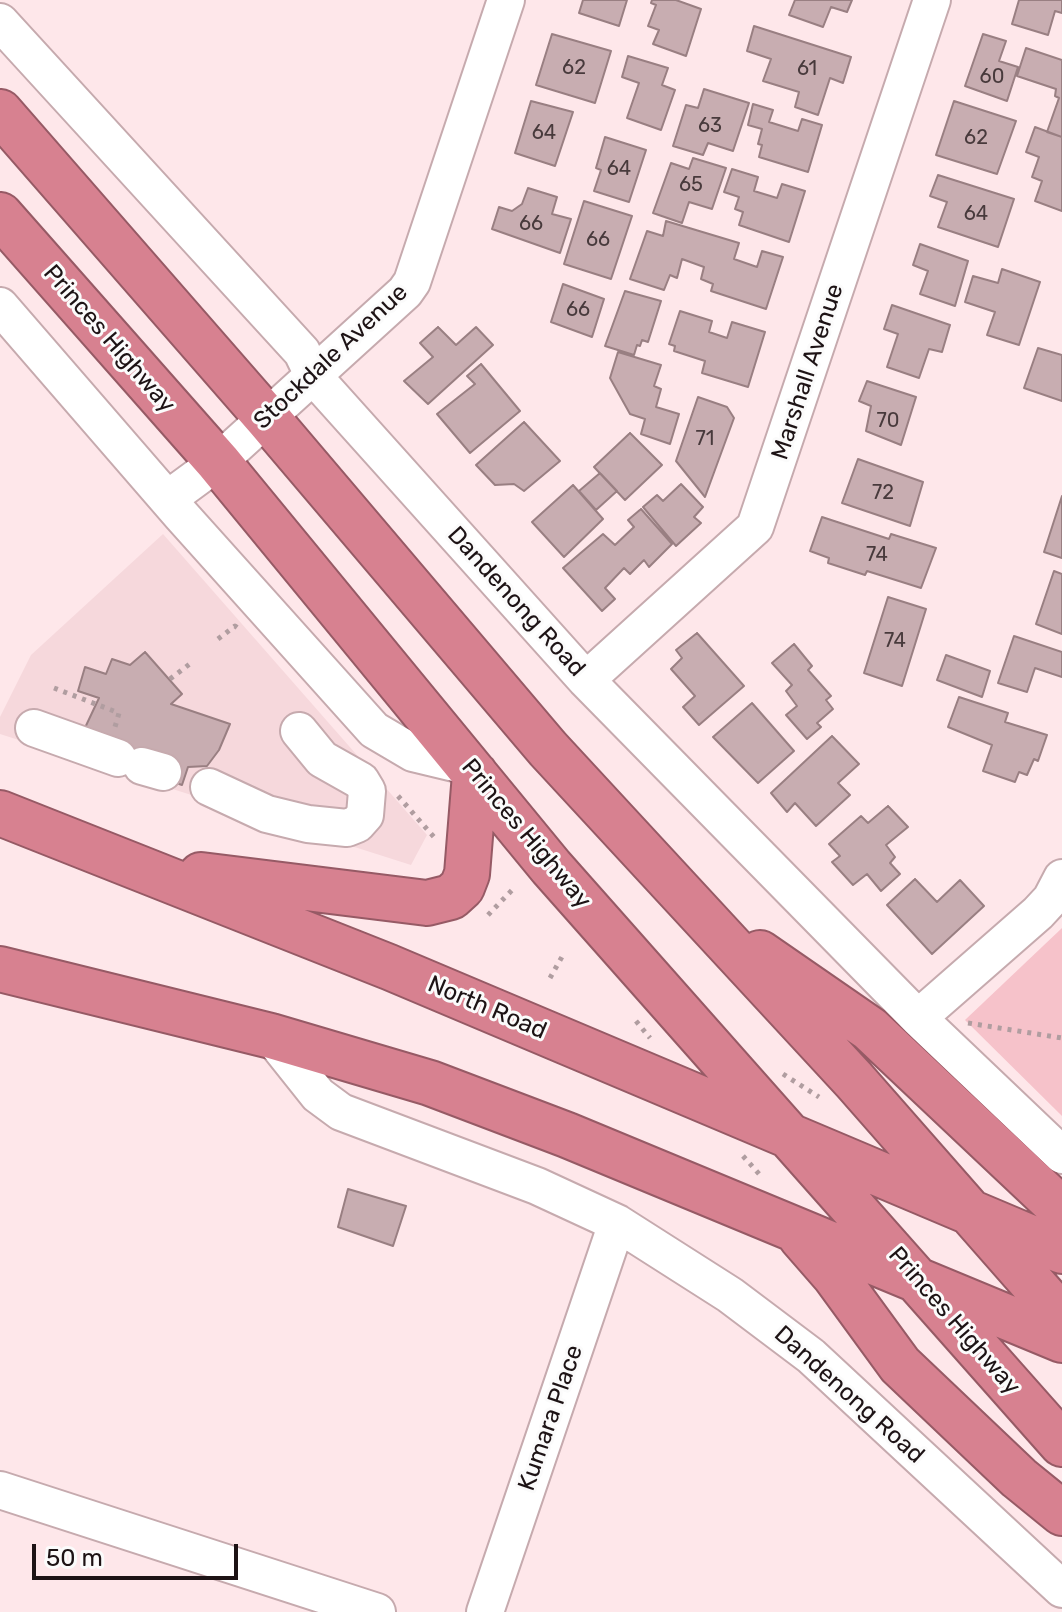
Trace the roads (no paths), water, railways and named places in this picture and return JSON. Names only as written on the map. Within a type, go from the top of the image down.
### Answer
[{"type":"highway","points":[[0,112],[267,418],[503,698],[1062,1317]]},
{"type":"highway","name":"Princes Highway","points":[[0,215],[218,462],[551,867],[1062,1444]]},
{"type":"highway","points":[[139,868],[427,903],[451,897],[462,887],[467,874],[471,770]]},
{"type":"highway","name":"North Road","points":[[0,813],[389,967],[1062,1251]]},
{"type":"highway","points":[[695,909],[870,1029],[1062,1210]]},
{"type":"highway","points":[[0,969],[271,1036],[430,1083],[1062,1340]]},
{"type":"highway","points":[[797,1232],[830,1269],[900,1365],[1019,1478],[1062,1513]]},
{"type":"street","name":"Stockdale Avenue","points":[[169,498],[218,462],[314,377],[396,302],[412,282],[506,0]]},
{"type":"street","name":"Marshall Avenue","points":[[586,680],[755,527],[932,0]]},
{"type":"street","name":"Dandenong Road","points":[[0,22],[302,352],[314,377],[586,680],[918,1018],[1062,1155]]},
{"type":"street","points":[[0,306],[181,515],[374,730],[413,753],[471,770]]},
{"type":"street","points":[[34,728],[163,773],[250,788],[290,799],[347,828],[365,815],[367,791],[361,781],[322,759],[299,731]]},
{"type":"street","points":[[918,1018],[1038,913],[1051,899],[1062,878]]},
{"type":"street","points":[[271,1036],[318,1095],[341,1112],[537,1186],[617,1223]]},
{"type":"street","name":"Dandenong Road","points":[[617,1223],[730,1295],[811,1356],[1062,1589]]},
{"type":"street","name":"Kumara Place","points":[[485,1612],[617,1223]]},
{"type":"street","points":[[0,1490],[297,1600],[377,1612]]}]
